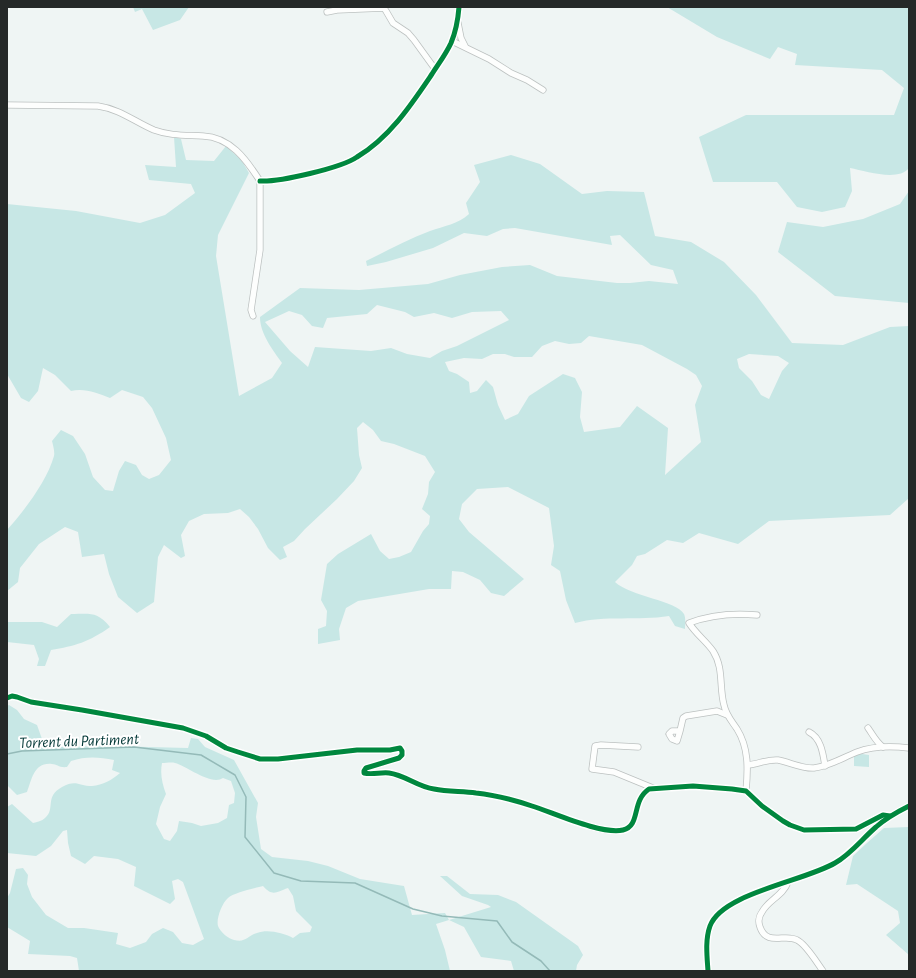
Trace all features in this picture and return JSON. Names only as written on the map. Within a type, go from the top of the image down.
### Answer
[{"type":"street","points":[[260,181],[272,181],[346,163],[357,157],[388,132],[406,112],[448,49],[458,23],[459,7]]},
{"type":"street","points":[[327,12],[337,10],[384,8],[393,22],[408,33],[414,40],[435,69]]},
{"type":"street","points":[[458,23],[461,38],[465,46]]},
{"type":"street","points":[[452,41],[465,46],[489,59],[510,73],[527,80],[544,90]]},
{"type":"street","points":[[7,105],[98,106],[116,110],[164,133],[216,138],[225,141],[234,147],[260,181],[260,250],[251,310],[252,316]]},
{"type":"street","points":[[746,791],[748,765],[742,740],[737,729],[727,715],[722,698],[721,672],[717,660],[713,651],[696,634],[689,623],[706,618],[742,614],[758,615]]},
{"type":"street","points":[[7,698],[12,696],[18,697],[31,702],[183,728],[206,736],[226,748],[260,759],[278,759],[357,750],[390,750],[400,748],[402,755],[399,758],[366,768],[364,773],[388,773],[397,775],[420,786],[434,789],[476,793],[505,798],[572,822],[604,830],[624,830],[631,826],[634,822],[640,799],[643,793],[649,789],[693,786],[746,791],[762,806],[783,821],[804,830],[856,829],[883,815],[888,814],[890,816]]},
{"type":"street","points":[[680,731],[683,718],[686,716],[717,710],[727,715]]},
{"type":"street","points":[[868,728],[874,736],[876,742],[883,747]]},
{"type":"street","points":[[809,732],[815,735],[821,746],[825,766]]},
{"type":"street","points":[[638,747],[607,745],[595,746],[592,769],[614,772],[655,789]]},
{"type":"street","points":[[748,765],[760,764],[768,760],[777,760],[806,768],[813,768],[835,763],[859,752],[883,747],[909,748]]},
{"type":"street","points":[[708,971],[708,935],[710,926],[718,913],[732,903],[741,899],[835,864],[890,816],[909,806]]},
{"type":"street","points":[[788,882],[786,888],[762,910],[759,924],[761,930],[765,935],[772,938],[791,938],[798,940],[822,971]]},
{"type":"shaded area","points":[[133,7],[189,7],[180,20],[153,30],[142,9],[135,12]]},
{"type":"shaded area","points":[[667,7],[909,7],[909,168],[904,172],[890,175],[850,168],[852,191],[845,207],[822,212],[797,207],[777,182],[713,182],[699,137],[746,115],[894,115],[904,88],[882,70],[795,65],[797,54],[778,47],[770,59],[717,37]]},
{"type":"shaded area","points":[[174,137],[181,139],[186,160],[214,161],[226,146],[242,161],[249,173],[218,235],[216,256],[239,396],[272,378],[282,363],[262,330],[260,317],[300,288],[359,290],[428,284],[460,275],[502,267],[530,265],[557,276],[617,283],[649,281],[678,284],[673,270],[651,265],[620,235],[610,236],[612,245],[515,228],[503,229],[487,236],[464,233],[433,248],[367,266],[366,261],[422,234],[456,222],[469,214],[466,203],[480,182],[474,165],[511,155],[540,164],[582,194],[607,191],[644,192],[655,236],[691,242],[724,262],[756,295],[792,343],[843,345],[890,327],[909,326],[909,498],[890,515],[769,521],[738,544],[699,533],[683,543],[667,540],[645,554],[637,556],[632,565],[615,582],[631,591],[672,605],[679,609],[685,616],[685,629],[675,626],[669,616],[598,619],[575,623],[566,600],[560,571],[551,565],[554,546],[549,508],[508,487],[477,489],[462,504],[459,519],[469,532],[524,579],[504,596],[491,593],[480,580],[463,572],[452,571],[451,589],[429,589],[358,601],[346,608],[339,629],[340,640],[318,644],[318,629],[326,626],[327,611],[321,600],[327,564],[338,554],[371,534],[380,551],[389,559],[399,557],[411,552],[423,531],[429,524],[430,516],[422,509],[428,494],[429,482],[435,472],[425,456],[394,444],[381,441],[373,430],[363,422],[357,428],[359,455],[362,468],[354,481],[337,499],[294,541],[283,547],[287,557],[280,560],[268,548],[258,529],[249,517],[240,509],[228,513],[204,514],[189,521],[181,535],[185,556],[181,558],[164,545],[158,557],[154,602],[137,613],[118,597],[109,574],[104,554],[82,557],[78,532],[65,527],[39,544],[20,568],[18,582],[7,591],[7,530],[21,514],[41,485],[51,466],[54,456],[52,441],[61,430],[73,436],[85,454],[93,477],[105,490],[113,491],[119,471],[125,461],[136,465],[142,475],[149,479],[159,475],[171,460],[166,438],[152,408],[143,397],[122,390],[110,398],[86,391],[71,391],[55,375],[43,368],[38,391],[29,402],[21,398],[7,374],[7,204],[76,211],[140,223],[165,215],[195,193],[191,184],[149,180],[145,165],[176,167]],"holes":[[[377,305],[405,312],[414,317],[434,313],[452,318],[472,312],[501,311],[509,320],[430,358],[407,354],[391,348],[371,351],[315,347],[308,367],[290,351],[265,322],[289,311],[302,315],[312,326],[323,328],[327,318],[367,314]],[[589,336],[642,345],[696,375],[702,386],[695,405],[701,442],[665,475],[668,428],[637,406],[620,427],[584,432],[580,417],[582,392],[575,378],[563,374],[529,396],[518,414],[505,420],[498,405],[493,387],[486,380],[477,391],[470,393],[469,382],[457,374],[449,371],[445,362],[464,358],[482,359],[493,354],[505,354],[514,357],[532,357],[542,346],[555,341],[569,344],[581,343]],[[749,354],[778,356],[789,363],[782,371],[769,399],[761,395],[752,381],[739,368],[737,359]]]},
{"type":"shaded area","points":[[909,191],[909,303],[835,296],[778,252],[787,222],[823,227],[863,219],[900,204]]},
{"type":"shaded area","points":[[71,614],[93,614],[101,618],[110,627],[82,643],[51,650],[45,666],[37,666],[39,659],[34,645],[7,642],[7,622],[42,622],[57,627]]},
{"type":"shaded area","points":[[9,705],[17,710],[24,719],[37,725],[42,739],[63,747],[109,746],[188,748],[191,738],[198,739],[205,747],[234,760],[258,803],[256,817],[261,849],[272,857],[308,861],[328,866],[360,879],[404,886],[412,915],[445,913],[449,920],[436,924],[445,950],[450,971],[79,971],[77,958],[70,956],[28,954],[30,941],[7,927],[7,898],[10,893],[16,869],[23,868],[28,875],[27,884],[32,897],[46,915],[68,928],[84,928],[118,933],[116,944],[130,948],[146,942],[152,934],[163,928],[173,932],[182,943],[193,945],[204,939],[183,882],[178,879],[172,881],[175,899],[170,904],[134,886],[136,867],[118,859],[94,856],[85,864],[71,856],[67,830],[63,831],[51,846],[36,856],[7,853],[7,807],[12,804],[33,823],[38,822],[44,819],[48,814],[53,795],[62,787],[71,783],[88,786],[100,785],[111,780],[120,773],[112,770],[114,760],[103,758],[77,759],[71,761],[67,767],[46,764],[37,769],[32,777],[27,792],[17,795],[7,785],[7,706]],"holes":[[[162,763],[175,763],[206,778],[218,780],[223,778],[231,781],[235,793],[234,803],[229,805],[227,818],[218,823],[201,826],[179,821],[177,831],[170,841],[164,839],[156,824],[160,807],[166,794],[163,786],[161,771]],[[263,886],[272,893],[288,888],[293,896],[296,911],[312,927],[310,932],[300,933],[293,938],[275,932],[266,931],[254,934],[241,941],[234,940],[223,933],[218,926],[218,919],[226,900],[234,894]]]},
{"type":"shaded area","points":[[854,755],[869,755],[869,767],[854,766]]},
{"type":"shaded area","points":[[909,827],[909,955],[886,935],[900,923],[898,911],[857,884],[846,885],[853,856],[867,843],[884,828]]},
{"type":"shaded area","points":[[440,876],[447,876],[470,894],[498,895],[516,902],[578,946],[583,955],[577,965],[576,971],[514,971],[511,961],[481,957],[464,927],[449,920],[491,907],[462,896]]},
{"type":"waterway","name":"Torrent du Partiment","points":[[7,754],[22,751],[134,747],[201,755],[235,775],[246,797],[245,837],[274,873],[301,881],[355,883],[413,909],[442,916],[497,921],[512,942],[541,961],[550,971]]},
{"type":"cycle path","points":[[260,181],[295,177],[338,166],[357,157],[380,140],[408,109],[445,55],[454,34],[459,7]]},
{"type":"cycle path","points":[[7,698],[12,696],[31,702],[183,728],[206,736],[226,748],[260,759],[278,759],[357,750],[390,750],[400,748],[402,755],[399,758],[366,768],[364,773],[395,774],[428,788],[444,791],[471,792],[504,798],[591,826],[614,831],[629,828],[632,824],[643,794],[649,789],[693,786],[746,791],[762,806],[783,821],[804,830],[856,829],[883,815],[890,816]]},
{"type":"cycle path","points":[[708,971],[707,937],[710,926],[718,915],[730,905],[747,896],[822,870],[835,863],[851,851],[880,824],[892,815],[909,806]]}]
